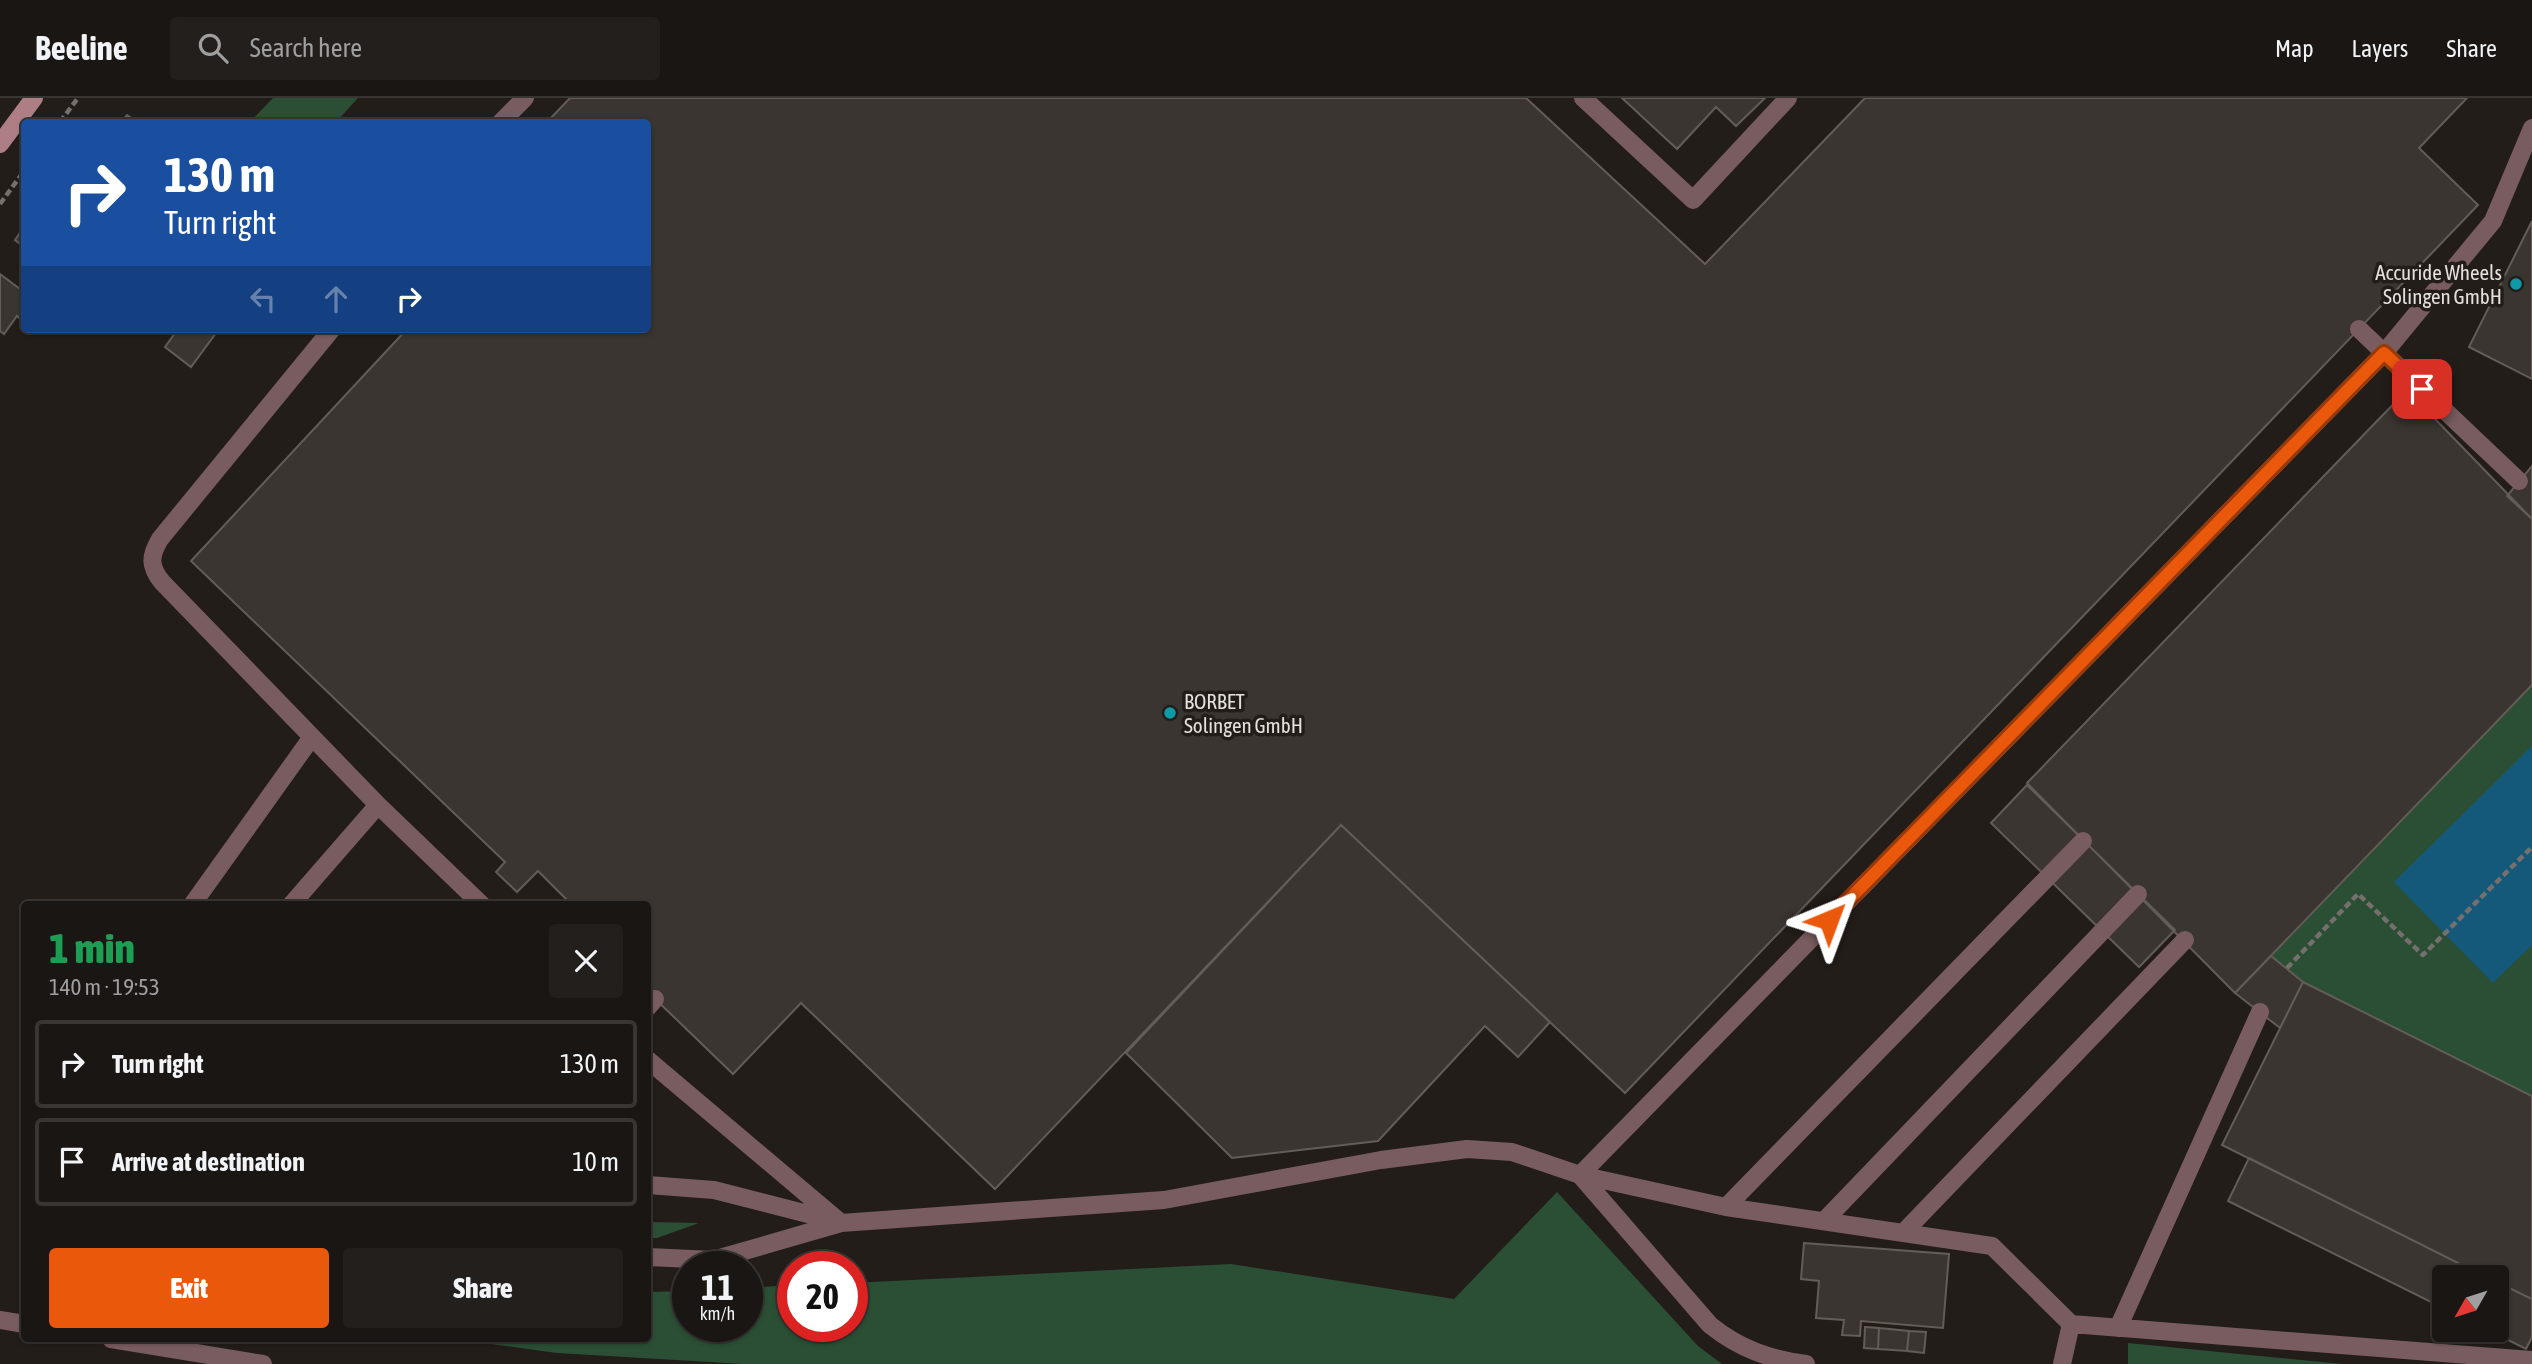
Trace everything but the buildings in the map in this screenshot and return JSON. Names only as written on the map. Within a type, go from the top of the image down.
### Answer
[{"type":"main road","points":[[0,144],[34,98]]},
{"type":"street","points":[[504,119],[525,98]]},
{"type":"street","points":[[1583,98],[1693,200],[1788,98]]},
{"type":"street","points":[[1580,1175],[2384,353],[2493,221],[2532,128]]},
{"type":"street","points":[[2359,329],[2519,481]]},
{"type":"street","points":[[329,333],[160,539],[151,558],[154,571],[378,805],[478,901]]},
{"type":"street","points":[[195,901],[312,737]]},
{"type":"street","points":[[294,901],[378,805]]},
{"type":"street","points":[[1726,1207],[2083,841]]},
{"type":"street","points":[[1824,1221],[2138,894]]},
{"type":"street","points":[[1903,1233],[2185,940]]},
{"type":"street","points":[[2118,1328],[2260,1012]]},
{"type":"street","points":[[651,1062],[841,1223]]},
{"type":"street","points":[[651,1257],[713,1260],[841,1223],[1164,1200],[1381,1160],[1467,1149],[1512,1152],[1580,1175],[1726,1207],[1992,1246],[2071,1324],[2532,1360]]},
{"type":"street","points":[[1580,1175],[1710,1325],[1730,1341],[1754,1352],[1777,1360],[1807,1364]]},
{"type":"street","points":[[651,1185],[715,1190],[841,1223]]},
{"type":"street","points":[[0,1320],[21,1324]]},
{"type":"street","points":[[2062,1364],[2071,1324]]},
{"type":"street","points":[[129,1342],[263,1364]]},
{"type":"path","points":[[62,119],[78,98]]},
{"type":"path","points":[[0,204],[21,175]]},
{"type":"path","points":[[2287,968],[2358,894],[2423,955],[2532,847]]},
{"type":"green space","points":[[273,98],[358,98],[339,119],[253,119]]},
{"type":"green space","points":[[2532,685],[2532,1096],[2303,982],[2271,956]]},
{"type":"green space","points":[[1557,1192],[1698,1346],[1722,1364],[744,1364],[557,1353],[476,1342],[651,1342],[651,1292],[672,1291],[672,1342],[763,1342],[763,1287],[777,1286],[777,1342],[868,1342],[868,1282],[1231,1264],[1454,1299]]},
{"type":"green space","points":[[651,1222],[699,1223],[651,1238]]},
{"type":"green space","points":[[2128,1343],[2343,1364],[2128,1364]]},
{"type":"water","points":[[2532,746],[2532,945],[2493,983],[2394,882]]},
{"type":"place","name":"Accuride Wheels Solingen GmbH","points":[[2516,284]]},
{"type":"place","name":"BORBET Solingen GmbH","points":[[1170,713]]},
{"type":"route","points":[[1829,920],[2384,353],[2422,389]]}]
